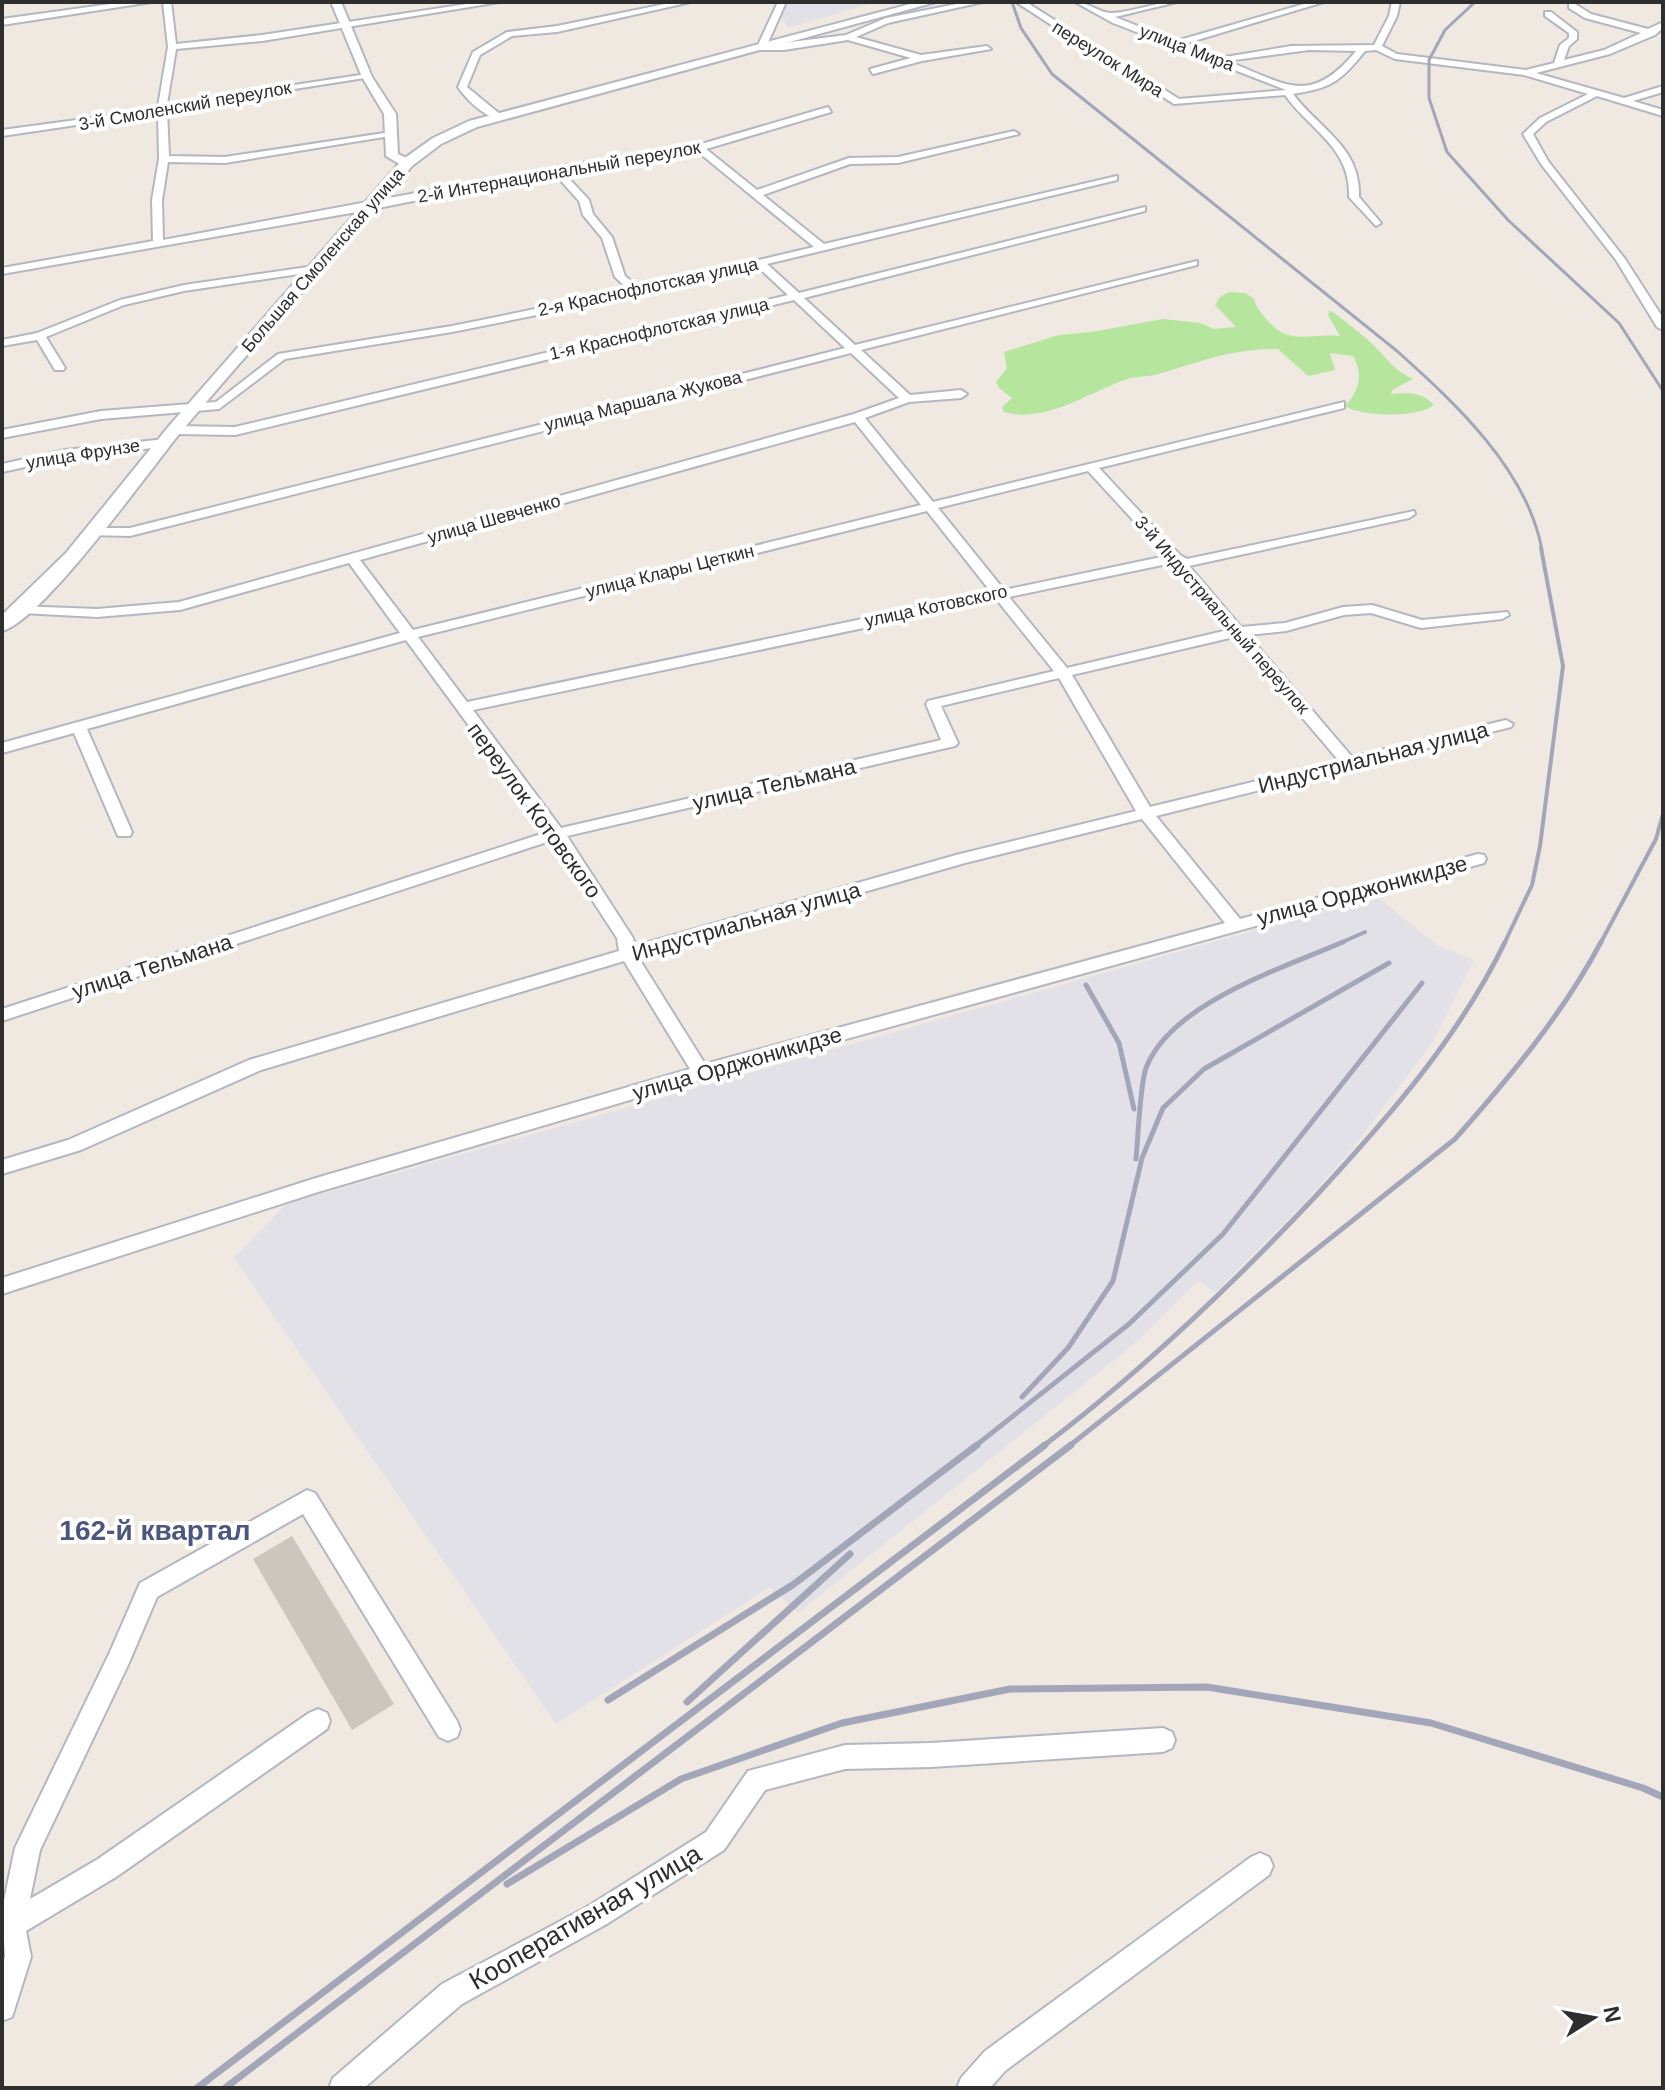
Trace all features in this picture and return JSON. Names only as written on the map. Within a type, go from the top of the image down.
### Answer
[{"type":"main road","name":"Большая Смоленская улица","points":[[2,625],[22,609],[93,532],[175,430],[407,163],[437,141],[473,124],[931,2]]},
{"type":"street","points":[[2,22],[112,4],[147,2]]},
{"type":"street","points":[[158,242],[157,200],[164,159],[162,107],[172,47],[167,2]]},
{"type":"street","points":[[336,2],[367,77],[390,114],[392,156],[407,163]]},
{"type":"street","points":[[172,47],[262,38],[496,2]]},
{"type":"street","points":[[498,117],[462,87],[476,54],[484,47],[510,34],[557,29],[687,2]]},
{"type":"street","points":[[768,2],[780,4],[758,47],[784,47],[848,37],[886,21],[979,2]]},
{"type":"street","name":"переулок Мира","points":[[1020,2],[1177,102],[1315,88],[1340,76],[1362,49]]},
{"type":"street","name":"улица Мира","points":[[1079,2],[1292,92],[1296,107],[1323,134],[1342,147],[1357,179],[1354,197],[1376,223]]},
{"type":"street","points":[[1110,16],[1173,2]]},
{"type":"street","points":[[1179,43],[1320,2]]},
{"type":"street","points":[[1377,47],[1396,2]]},
{"type":"street","points":[[1583,2],[1572,6],[1588,16],[1663,36]]},
{"type":"street","points":[[1548,14],[1573,32],[1573,39],[1564,45],[1557,65]]},
{"type":"street","points":[[1525,72],[1607,52],[1663,25]]},
{"type":"street","points":[[848,37],[921,58]]},
{"type":"street","points":[[1220,60],[1248,53],[1317,45],[1362,49],[1377,47],[1395,56],[1525,72],[1663,113]]},
{"type":"street","points":[[873,71],[921,58],[987,49]]},
{"type":"street","name":"3-й Смоленский переулок","points":[[2,133],[77,125],[153,112],[162,107],[367,77]]},
{"type":"street","points":[[1625,101],[1663,89]]},
{"type":"street","points":[[1594,94],[1543,120],[1528,134],[1544,162],[1620,259],[1663,327]]},
{"type":"street","name":"2-й Интернациональный переулок","points":[[2,271],[368,207],[556,170],[699,148],[828,110]]},
{"type":"street","points":[[754,195],[849,161],[898,160],[1014,134]]},
{"type":"street","points":[[164,159],[225,160],[391,135]]},
{"type":"street","points":[[699,148],[821,247]]},
{"type":"street","points":[[556,170],[584,200],[588,215],[607,237],[620,277],[637,292]]},
{"type":"street","name":"2-я Краснофлотская улица","points":[[2,434],[101,415],[219,405],[282,356],[452,329],[637,292],[1114,178]]},
{"type":"street","name":"1-я Краснофлотская улица","points":[[175,430],[235,431],[799,296],[1141,209]]},
{"type":"street","points":[[760,263],[907,399]]},
{"type":"street","name":"улица Маршала Жукова","points":[[93,532],[130,532],[1193,263]]},
{"type":"street","points":[[2,343],[40,336],[120,303],[184,288],[315,269]]},
{"type":"street","points":[[40,336],[59,368]]},
{"type":"street","name":"улица Шевченко","points":[[22,609],[97,613],[180,606],[858,417],[907,399],[961,394]]},
{"type":"street","name":"улица Клары Цеткин","points":[[2,748],[409,635],[1340,405]]},
{"type":"street","points":[[858,417],[1063,673],[1145,812],[1235,924]]},
{"type":"street","name":"улица Фрунзе","points":[[2,468],[66,454],[165,443]]},
{"type":"street","name":"3-й Индустриальный переулок","points":[[1092,468],[1175,558],[1349,763]]},
{"type":"street","name":"улица Котовского","points":[[461,708],[997,593],[1175,558],[1185,563],[1409,514]]},
{"type":"street","name":"переулок Котовского","points":[[352,558],[577,861],[625,938],[628,954],[701,1072]]},
{"type":"street","name":"улица Тельмана","points":[[2,1015],[556,834],[950,743],[933,704],[1236,632],[1286,627],[1343,611],[1372,609],[1421,624],[1502,615]]},
{"type":"street","name":"Индустриальная улица","points":[[2,1167],[74,1145],[255,1065],[628,954],[962,859],[1506,724]]},
{"type":"street","points":[[79,728],[124,832]]},
{"type":"street","name":"улица Орджоникидзе","points":[[2,1286],[316,1185],[701,1072],[1478,859]]},
{"type":"street","points":[[2,2007],[18,1957],[7,1918],[28,1848],[120,1657],[148,1590],[307,1500],[448,1729]]},
{"type":"street","points":[[7,1918],[107,1868],[318,1721]]},
{"type":"street","name":"Кооперативная улица","points":[[343,2088],[452,1994],[596,1916],[715,1841],[757,1780],[845,1757],[931,1755],[1163,1740]]},
{"type":"street","points":[[971,2088],[995,2061],[1260,1866]]},
{"type":"shaded area","points":[[787,2],[877,2],[788,28],[778,11]]},
{"type":"shaded area","points":[[1376,896],[1438,946],[1474,960],[1433,1042],[1352,1149],[1307,1200],[1215,1293],[1199,1280],[1133,1345],[798,1613],[770,1587],[556,1724],[234,1258],[286,1204]]},
{"type":"green space","points":[[1229,292],[1245,293],[1254,299],[1276,329],[1292,336],[1340,336],[1328,315],[1329,311],[1333,312],[1413,379],[1392,390],[1391,394],[1419,395],[1434,405],[1404,414],[1353,410],[1345,406],[1354,395],[1359,376],[1353,356],[1330,353],[1335,370],[1308,376],[1278,349],[1262,349],[1231,353],[1154,375],[1127,379],[1067,405],[1036,414],[1004,412],[1002,407],[1012,398],[996,382],[1007,368],[1004,352],[1059,335],[1163,319],[1200,323],[1214,329],[1236,327],[1215,305],[1220,297]]},
{"type":"building","points":[[292,1536],[394,1704],[352,1730],[253,1559]]},
{"type":"railway","points":[[1012,2],[1021,28],[1052,74],[1397,351],[1464,415],[1505,465],[1521,492],[1534,520],[1542,550]]},
{"type":"railway","points":[[1475,2],[1445,30],[1429,60],[1429,98],[1447,152],[1508,220],[1619,323],[1663,391]]},
{"type":"railway","points":[[1504,943],[1532,885],[1540,846],[1563,666],[1541,548]]},
{"type":"railway","points":[[1600,944],[1656,839],[1663,814]]},
{"type":"railway","points":[[1338,944],[1365,932]]},
{"type":"railway","points":[[1136,1159],[1144,1076],[1159,1045],[1203,1006],[1231,990],[1343,942]]},
{"type":"railway","points":[[1068,1447],[1455,1139],[1552,1020],[1601,942]]},
{"type":"railway","points":[[1042,1447],[1183,1328],[1314,1198],[1394,1108],[1443,1045],[1466,1012],[1504,943]]},
{"type":"railway","points":[[1022,1397],[1068,1348],[1113,1281],[1142,1158],[1163,1108],[1204,1069],[1389,963]]},
{"type":"railway","points":[[974,1447],[1129,1324],[1223,1234],[1422,983]]},
{"type":"railway","points":[[1086,985],[1119,1043],[1134,1109]]},
{"type":"railway","points":[[608,1700],[794,1584],[977,1445]]},
{"type":"railway","points":[[197,2088],[1045,1445]]},
{"type":"railway","points":[[225,2088],[1071,1445]]},
{"type":"railway","points":[[687,1702],[850,1554]]},
{"type":"railway","points":[[507,1884],[681,1779],[842,1723],[1010,1689],[1207,1687],[1431,1723],[1643,1788],[1663,1797]]},
{"type":"district","name":"162-й квартал","points":[[155,1530]]}]
